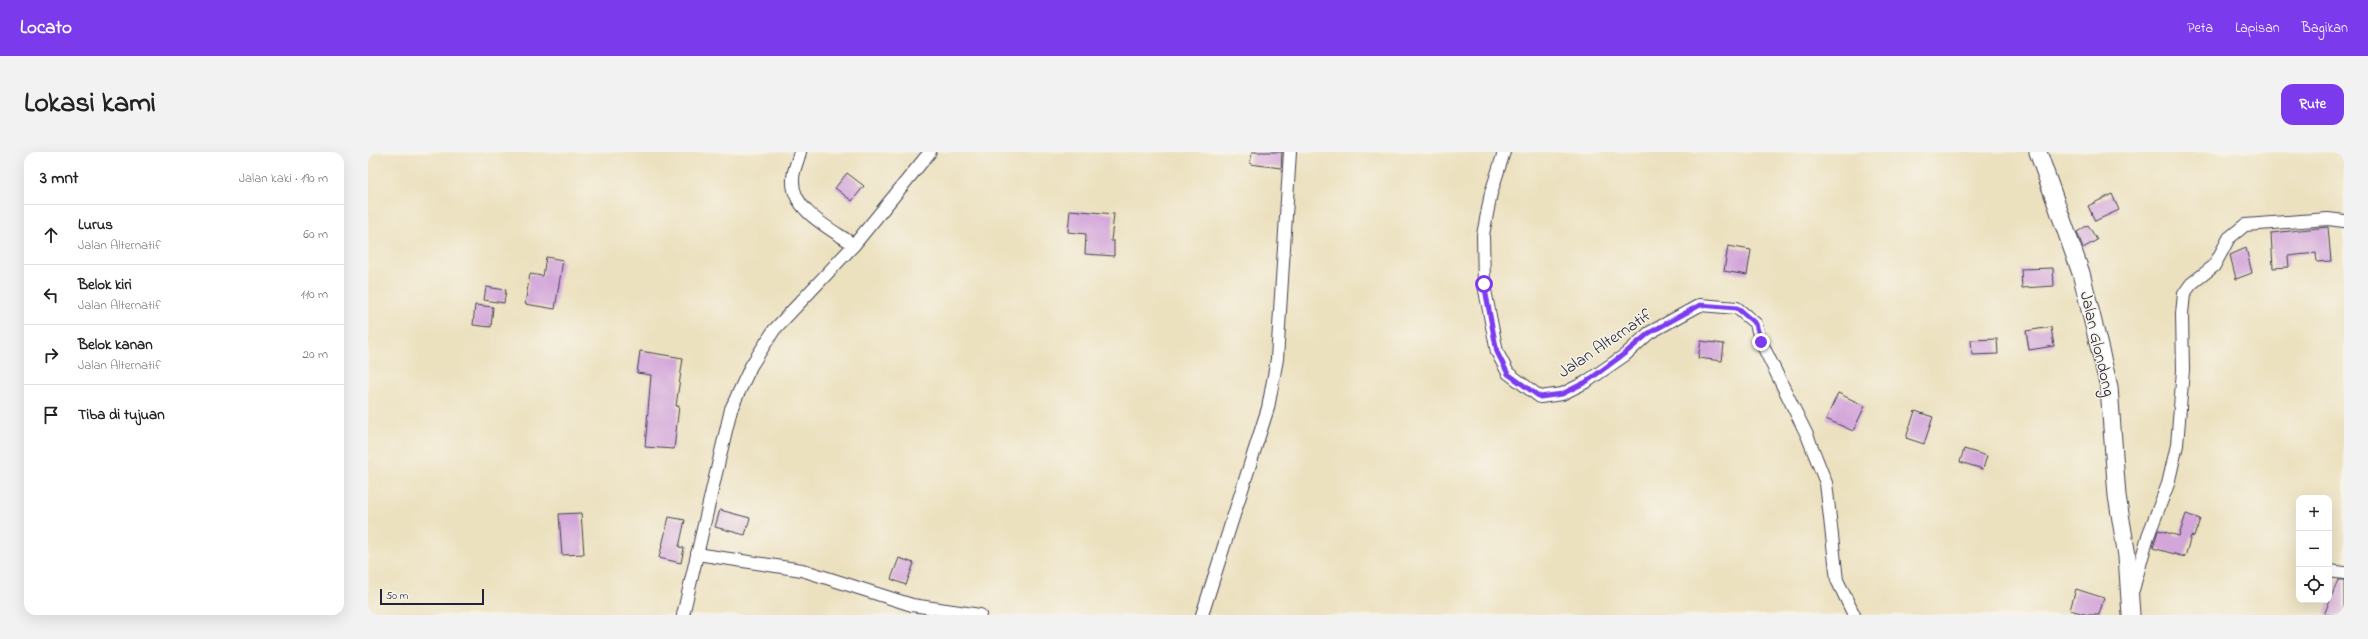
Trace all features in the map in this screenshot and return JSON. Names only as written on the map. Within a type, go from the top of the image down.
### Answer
[{"type":"main road","name":"Jalan Glondong","points":[[2038,152],[2081,273],[2109,387],[2117,496],[2127,556],[2131,597],[2131,615]]},
{"type":"street","points":[[800,152],[793,178],[795,196],[801,206],[854,244]]},
{"type":"street","points":[[683,615],[731,409],[751,366],[774,330],[854,244],[930,152]]},
{"type":"street","points":[[1202,615],[1268,408],[1277,358],[1290,152]]},
{"type":"street","name":"Jalan Alternatif","points":[[1504,152],[1491,193],[1483,235],[1484,284],[1497,352],[1508,374],[1540,397],[1562,394],[1599,373],[1649,333],[1700,305],[1737,308],[1756,324],[1761,342],[1807,435],[1826,483],[1837,580],[1854,615]]},
{"type":"street","points":[[2131,597],[2148,536],[2168,484],[2177,445],[2183,370],[2182,314],[2184,294],[2191,284],[2214,266],[2229,238],[2245,225],[2328,219],[2344,221]]},
{"type":"street","points":[[697,554],[802,570],[912,605],[980,615]]},
{"type":"street","points":[[2332,572],[2344,574]]},
{"type":"building","points":[[1252,152],[1282,152],[1281,168],[1250,164]]},
{"type":"building","points":[[847,173],[864,186],[852,201],[835,188]]},
{"type":"building","points":[[2112,194],[2119,210],[2095,221],[2088,206]]},
{"type":"building","points":[[1070,210],[1114,214],[1111,241],[1114,241],[1114,256],[1085,254],[1086,234],[1068,232]]},
{"type":"building","points":[[2088,225],[2097,240],[2083,248],[2077,232]]},
{"type":"building","points":[[2328,227],[2331,261],[2317,262],[2316,253],[2288,256],[2289,267],[2273,268],[2271,233]]},
{"type":"building","points":[[1728,246],[1751,250],[1747,275],[1724,271]]},
{"type":"building","points":[[2246,248],[2252,273],[2236,279],[2230,255]]},
{"type":"building","points":[[546,257],[563,260],[555,309],[525,304],[530,274],[543,276]]},
{"type":"building","points":[[2053,268],[2054,286],[2022,288],[2021,269]]},
{"type":"building","points":[[486,287],[506,290],[504,303],[484,300]]},
{"type":"building","points":[[475,305],[493,307],[491,327],[473,325]]},
{"type":"building","points":[[2051,327],[2054,346],[2029,350],[2026,331]]},
{"type":"building","points":[[1997,339],[1998,354],[1972,355],[1971,340]]},
{"type":"building","points":[[1701,341],[1724,344],[1722,361],[1698,358]]},
{"type":"building","points":[[640,351],[683,358],[676,406],[679,406],[674,449],[645,447],[651,375],[637,373]]},
{"type":"building","points":[[1838,393],[1865,406],[1853,431],[1826,419]]},
{"type":"building","points":[[1915,411],[1933,417],[1924,444],[1906,438]]},
{"type":"building","points":[[1964,449],[1987,456],[1983,469],[1960,462]]},
{"type":"building","points":[[720,510],[750,518],[745,535],[715,527]]},
{"type":"building","points":[[581,513],[584,554],[562,555],[559,514]]},
{"type":"building","points":[[2186,514],[2200,519],[2194,537],[2191,536],[2185,557],[2153,548],[2158,530],[2179,536]]},
{"type":"building","points":[[669,517],[685,520],[679,547],[684,548],[681,563],[659,558]]},
{"type":"building","points":[[899,558],[914,563],[906,585],[891,579]]},
{"type":"building","points":[[2338,580],[2344,580],[2344,615],[2324,615],[2329,603],[2332,603],[2332,595]]},
{"type":"building","points":[[2076,589],[2104,598],[2099,615],[2088,615],[2070,610]]},
{"type":"route","points":[[1484,284],[1497,352],[1508,374],[1540,397],[1562,394],[1586,382],[1624,354],[1649,333],[1700,305],[1737,308],[1756,324],[1761,342]]}]
